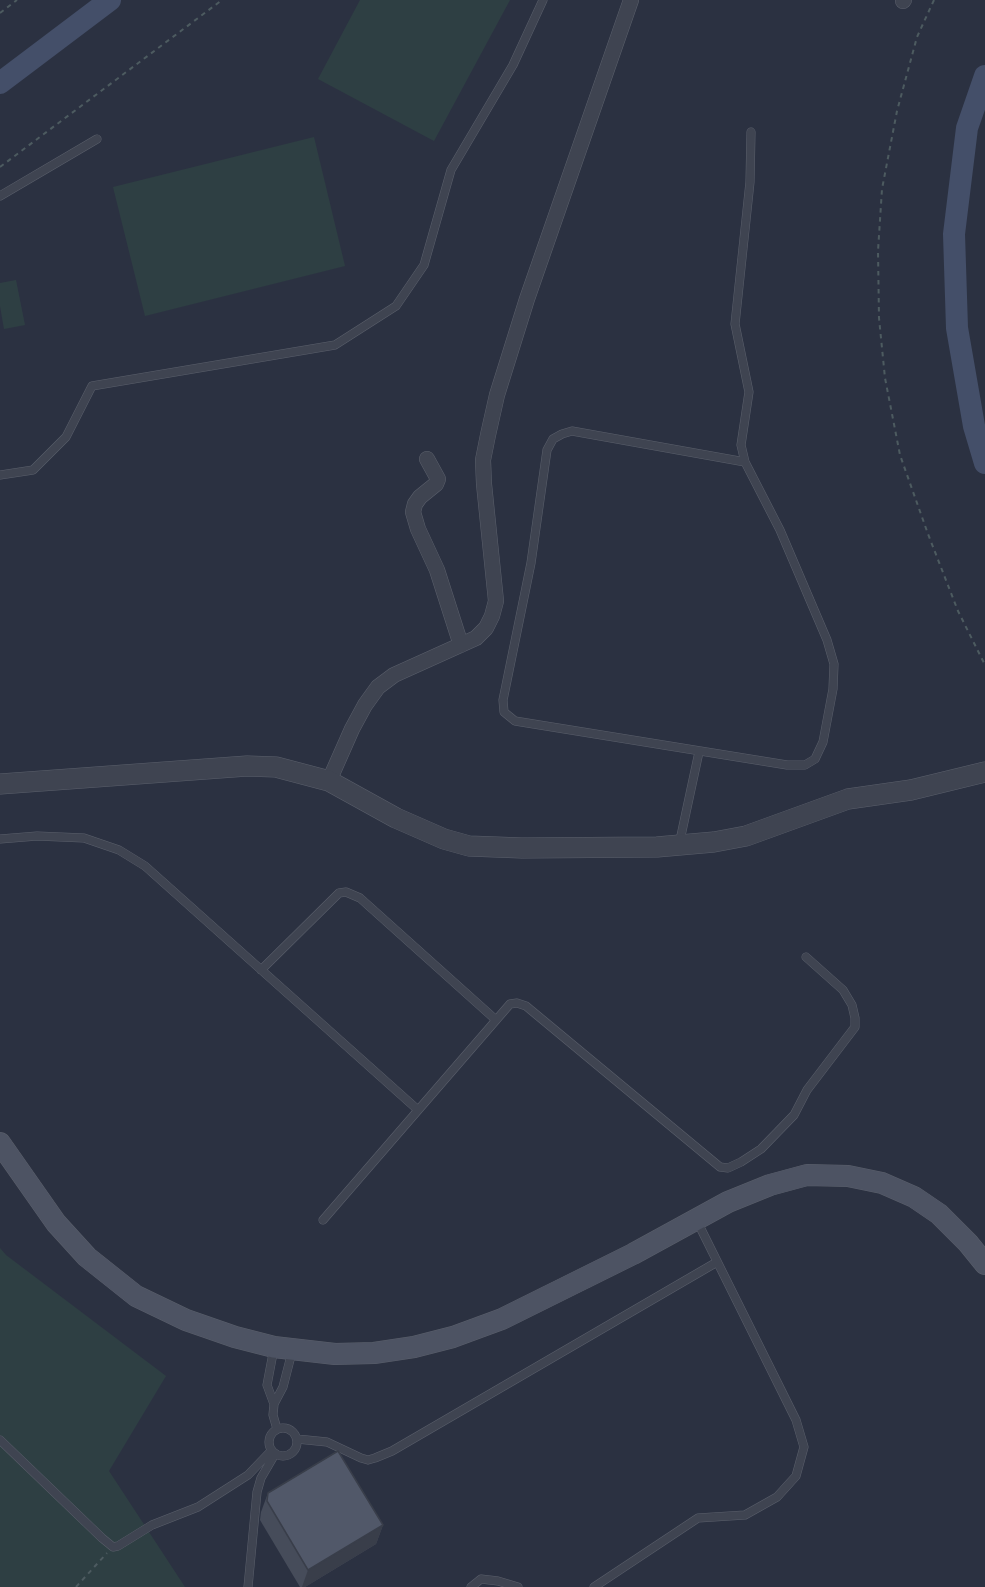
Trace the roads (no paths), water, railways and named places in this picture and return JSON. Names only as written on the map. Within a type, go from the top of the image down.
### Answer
[{"type":"main road","points":[[0,1143],[56,1223],[87,1257],[136,1296],[186,1320],[235,1337],[284,1348],[334,1354],[374,1353],[414,1347],[453,1337],[502,1319],[633,1254],[728,1202],[770,1185],[807,1175],[848,1176],[882,1183],[914,1197],[939,1214],[985,1264]]},
{"type":"street","points":[[329,781],[352,729],[378,687],[394,675],[476,638],[486,628],[492,616],[496,601],[486,519],[483,460],[497,395],[526,299],[631,0]]},
{"type":"street","points":[[427,459],[438,479],[436,484],[420,497],[413,512],[418,529],[437,570],[461,645]]},
{"type":"street","points":[[0,784],[247,766],[276,767],[329,781],[404,821],[444,839],[469,846],[522,848],[679,846],[714,843],[746,836],[848,799],[911,790],[985,772]]},
{"type":"lane","points":[[0,475],[33,470],[66,437],[92,386],[335,345],[396,306],[424,265],[451,170],[513,65],[543,0]]},
{"type":"lane","points":[[745,462],[572,431],[553,439],[547,450],[531,563],[503,700],[504,712],[515,721],[786,765],[805,765],[815,759],[823,742],[833,689],[834,664],[827,640],[780,530],[745,462],[741,445],[749,392],[735,324],[750,182],[751,132]]},
{"type":"lane","points":[[0,196],[97,139]]},
{"type":"lane","points":[[679,846],[699,752]]},
{"type":"lane","points":[[0,839],[37,836],[84,838],[118,850],[145,866],[418,1110]]},
{"type":"lane","points":[[261,970],[339,893],[346,892],[360,898],[496,1020]]},
{"type":"lane","points":[[323,1220],[510,1004],[517,1003],[526,1006],[720,1167],[729,1168],[761,1149],[779,1132],[794,1115],[807,1090],[855,1027],[852,1005],[843,990],[806,957]]},
{"type":"lane","points":[[594,1587],[698,1518],[745,1515],[777,1497],[796,1476],[804,1447],[796,1420],[696,1220]]},
{"type":"lane","points":[[297,1439],[327,1442],[368,1460],[392,1451],[717,1262]]},
{"type":"lane","points":[[274,1404],[267,1385],[284,1348]]},
{"type":"lane","points":[[277,1429],[273,1415],[274,1404],[283,1387],[284,1348]]},
{"type":"lane","points":[[277,1429],[287,1429],[295,1434],[297,1439],[296,1449],[289,1456],[284,1457],[273,1452],[269,1446],[270,1436],[277,1429]]},
{"type":"lane","points":[[0,1440],[113,1547],[152,1525],[198,1507],[248,1474],[273,1452]]},
{"type":"lane","points":[[248,1587],[257,1492],[273,1452]]},
{"type":"lane","points":[[471,1587],[481,1579],[518,1587]]},
{"type":"waterway","points":[[0,83],[110,0]]},
{"type":"waterway","points":[[985,76],[967,128],[954,234],[957,328],[974,426],[985,463]]}]
